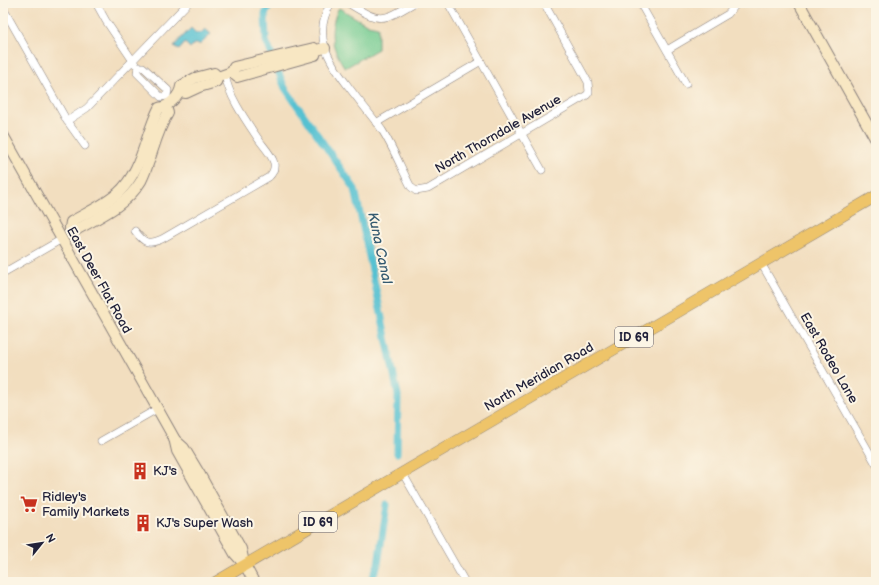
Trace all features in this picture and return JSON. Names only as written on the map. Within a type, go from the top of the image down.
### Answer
[{"type":"main road","name":"North Meridian Road","points":[[216,582],[876,196]]},
{"type":"street","points":[[3,273],[60,237],[70,228],[76,230],[110,210],[134,191],[145,171],[163,121],[168,113],[168,90],[142,66],[138,67],[133,61],[106,21],[96,3]]},
{"type":"street","points":[[66,121],[87,108],[188,3]]},
{"type":"street","points":[[225,74],[238,77],[315,55],[320,49],[323,38],[323,24],[331,3]]},
{"type":"street","points":[[348,3],[366,14],[385,18],[394,15],[414,3]]},
{"type":"street","points":[[448,3],[542,170]]},
{"type":"street","name":"North Thorndale Avenue","points":[[376,123],[398,158],[412,187],[416,191],[428,189],[584,98],[589,92],[588,82],[544,3]]},
{"type":"street","points":[[640,3],[686,84]]},
{"type":"street","points":[[799,3],[876,140]]},
{"type":"street","points":[[667,50],[728,14],[734,5]]},
{"type":"street","points":[[3,8],[66,121],[85,146]]},
{"type":"street","points":[[320,49],[376,123],[481,62]]},
{"type":"street","points":[[168,101],[180,92],[186,93],[216,82],[225,74]]},
{"type":"street","points":[[135,231],[141,239],[147,242],[154,242],[162,239],[269,177],[274,169],[272,158],[231,94],[225,74]]},
{"type":"street","name":"East Deer Flat Road","points":[[3,135],[174,438],[177,451],[235,554],[245,565],[254,582]]},
{"type":"street","name":"East Rodeo Lane","points":[[761,263],[876,464]]},
{"type":"street","points":[[101,441],[157,409]]},
{"type":"street","points":[[402,472],[465,582]]},
{"type":"green space","points":[[339,8],[368,25],[378,27],[378,49],[345,68],[340,60],[332,39],[333,25]]},
{"type":"water","points":[[191,28],[196,33],[201,33],[205,29],[211,34],[201,44],[194,44],[190,48],[185,43],[179,50],[174,46]]},
{"type":"waterway","name":"Kuna Canal","points":[[271,3],[265,14],[266,41],[271,53]]},
{"type":"waterway","name":"Kuna Canal","points":[[278,71],[285,88],[355,189],[398,395],[397,453]]},
{"type":"waterway","name":"Kuna Canal","points":[[371,582],[378,564],[387,505]]},
{"type":"place","name":"KJ's","points":[[140,471]]},
{"type":"place","name":"Ridley's Family Markets","points":[[29,504]]},
{"type":"place","name":"KJ's Super Wash","points":[[143,523]]}]
